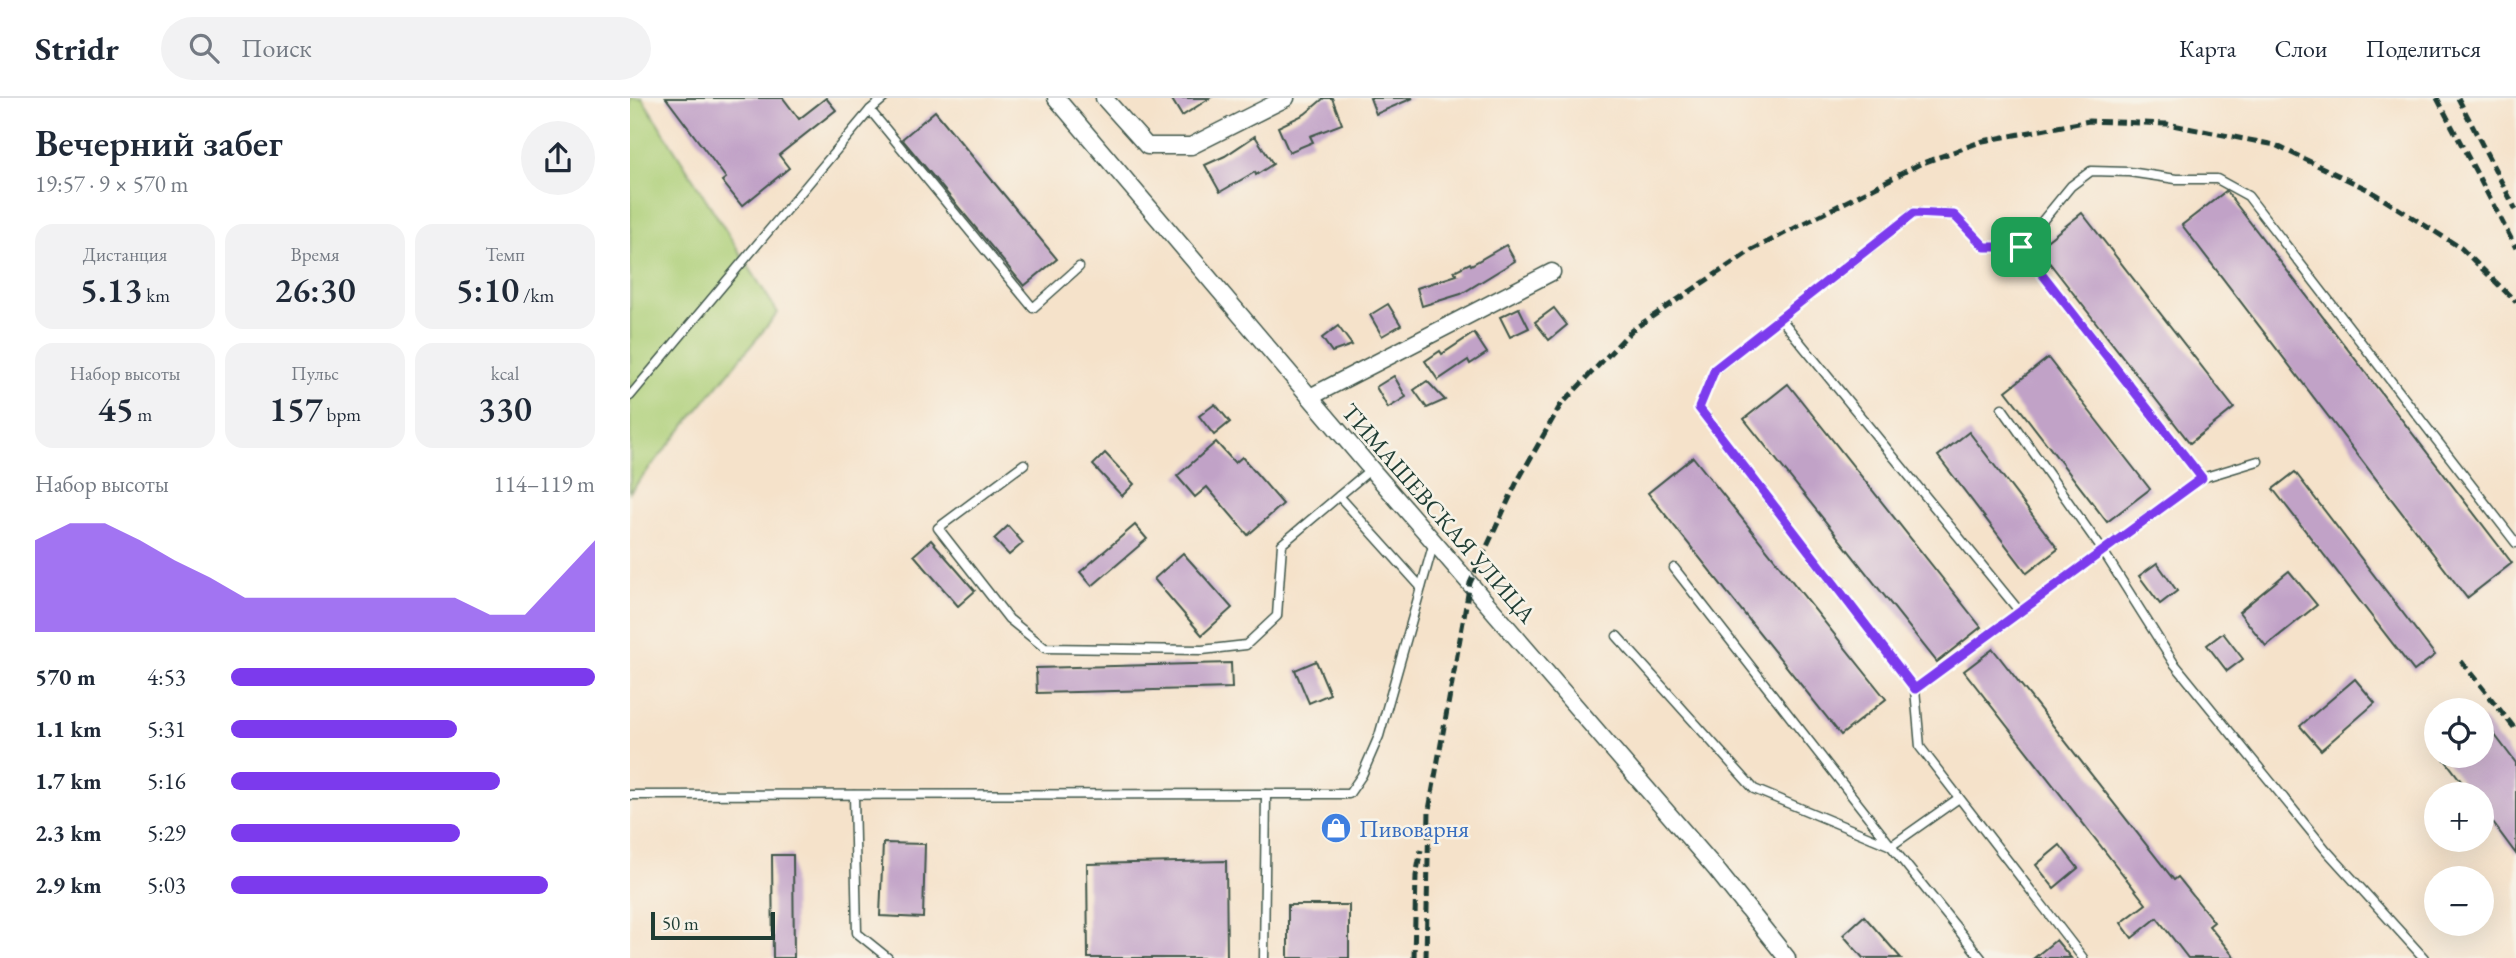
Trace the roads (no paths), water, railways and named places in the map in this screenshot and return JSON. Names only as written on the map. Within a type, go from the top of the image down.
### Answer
[{"type":"street","name":"ТИМАШЕВСКАЯ УЛИЦА","points":[[1056,98],[1715,868],[1787,958]]},
{"type":"street","points":[[1104,98],[1147,146],[1191,146],[1286,98]]},
{"type":"street","points":[[1310,397],[1552,272]]},
{"type":"lane","points":[[630,396],[870,110],[884,98]]},
{"type":"lane","points":[[870,110],[1033,308],[1079,267]]},
{"type":"lane","points":[[2021,247],[2071,186],[2091,171],[2217,180],[2248,196],[2516,543]]},
{"type":"lane","points":[[2021,247],[1985,247],[1954,215],[1914,213],[1715,369],[1699,408],[1915,689],[1920,747],[2083,958]]},
{"type":"lane","points":[[2021,247],[2202,478]]},
{"type":"lane","points":[[1781,319],[2020,612]]},
{"type":"lane","points":[[2002,408],[2103,551],[2173,662],[2326,850],[2424,958]]},
{"type":"lane","points":[[1915,689],[2202,478],[2258,461]]},
{"type":"lane","points":[[1024,464],[938,528],[1009,619],[1045,648],[1202,650],[1246,645],[1277,617],[1282,544],[1371,469]]},
{"type":"lane","points":[[1339,496],[1421,587]]},
{"type":"lane","points":[[630,795],[1349,794],[1362,775],[1379,736],[1434,542]]},
{"type":"lane","points":[[1674,568],[1981,958]]},
{"type":"lane","points":[[1617,636],[1754,789],[1891,846]]},
{"type":"lane","points":[[1264,958],[1266,794]]},
{"type":"lane","points":[[854,795],[858,933],[888,958]]},
{"type":"lane","points":[[1891,846],[1959,798]]},
{"type":"railway","points":[[2437,98],[2516,248]]},
{"type":"railway","points":[[2458,98],[2516,210]]},
{"type":"railway","points":[[1426,958],[1429,810],[1470,583],[1516,484],[1560,406],[1632,330],[1752,250],[1920,164],[1983,141],[2089,121],[2167,124],[2275,145],[2367,189],[2461,248],[2516,302]]},
{"type":"railway","points":[[2461,661],[2516,730]]},
{"type":"railway","points":[[1414,958],[1416,876],[1421,850]]},
{"type":"place","name":"Пивоварня","points":[[1336,828]]}]
